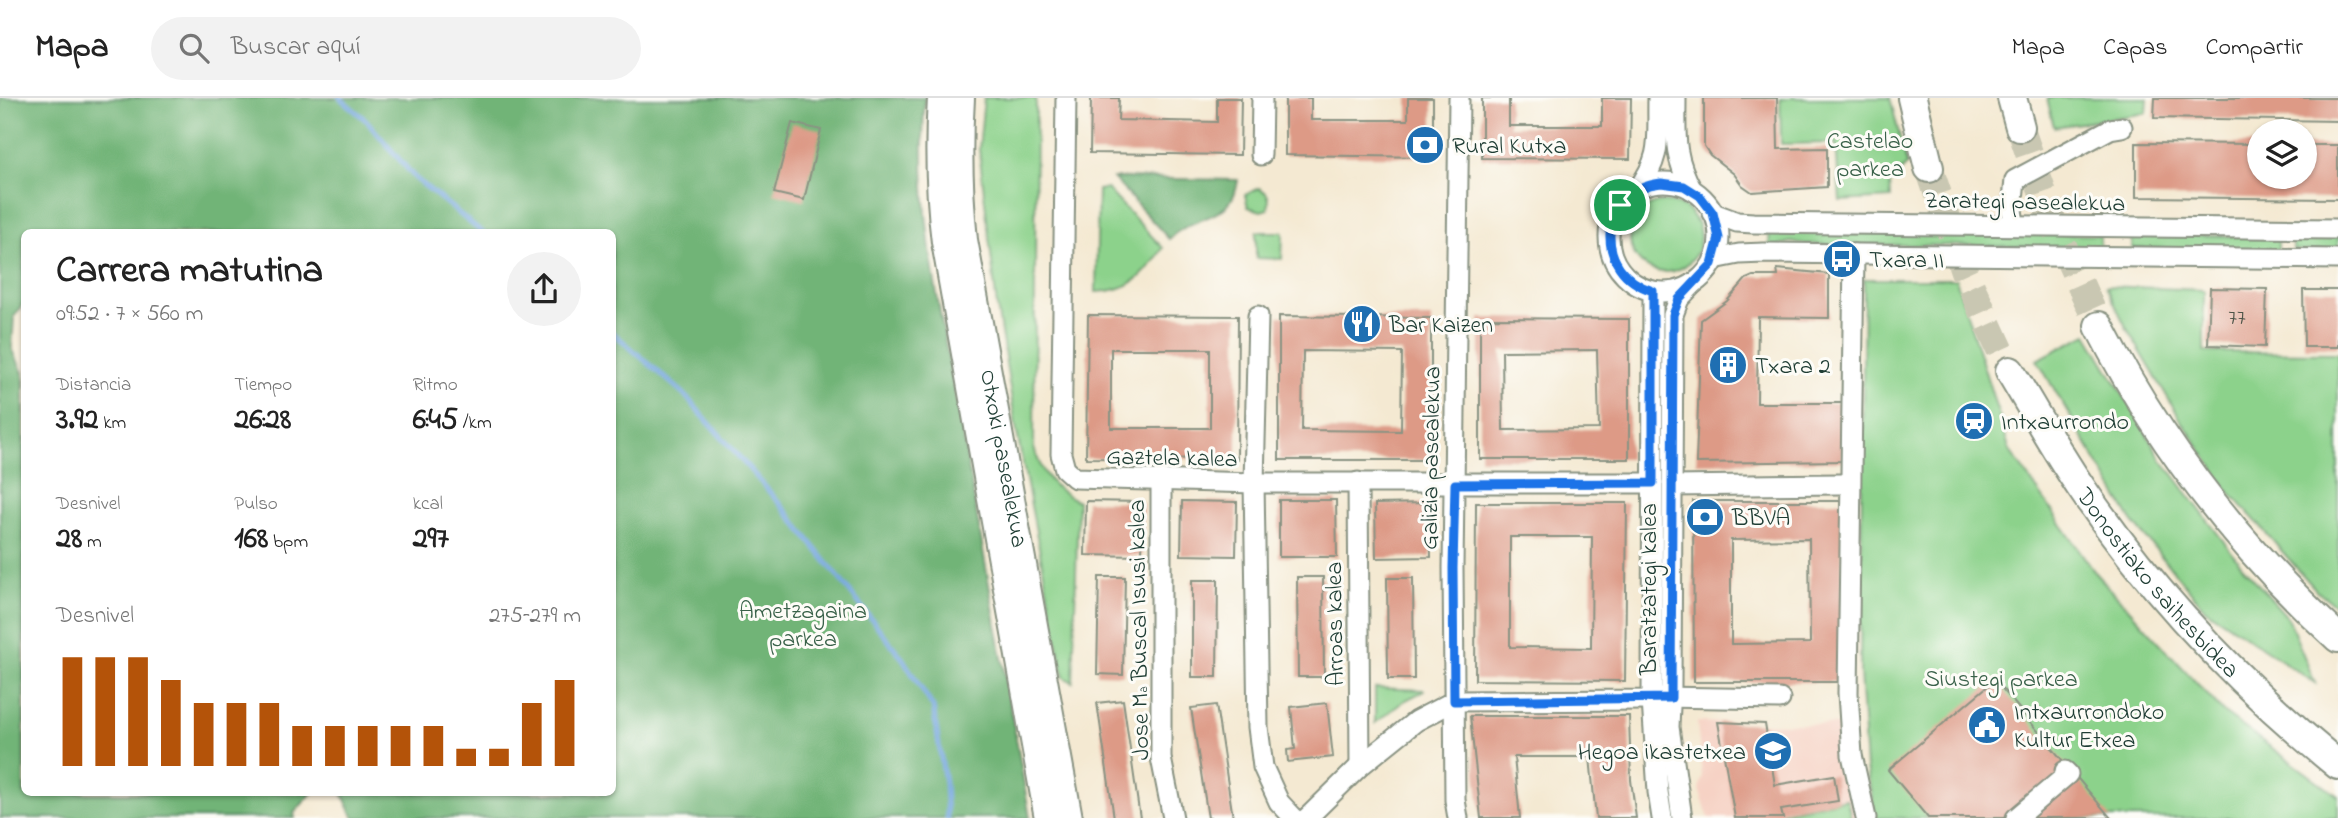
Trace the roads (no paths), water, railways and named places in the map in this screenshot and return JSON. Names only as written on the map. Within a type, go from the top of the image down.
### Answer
[{"type":"highway","points":[[1912,98],[1929,168]]},
{"type":"highway","points":[[2012,98],[2020,127]]},
{"type":"highway","points":[[2099,326],[2155,425],[2224,517],[2296,600],[2338,638]]},
{"type":"highway","name":"Donostiako saihesbidea","points":[[2010,371],[2082,490],[2183,620],[2279,717],[2338,765]]},
{"type":"main road","name":"Otxoki pasealekua","points":[[940,98],[937,149],[944,242],[1047,818]]},
{"type":"main road","name":"Otxoki pasealekua","points":[[962,98],[959,149],[965,240],[1070,818]]},
{"type":"street","name":"Gaztela kalea","points":[[1066,98],[1060,454],[1065,469],[1075,478],[1254,483],[1653,483]]},
{"type":"street","points":[[1261,155],[1262,98]]},
{"type":"street","name":"Galizia pasealekua","points":[[1458,818],[1455,800],[1453,568],[1460,98]]},
{"type":"street","points":[[1637,190],[1661,183],[1678,184],[1700,196],[1713,213],[1719,238],[1714,259],[1705,274],[1694,283],[1672,292],[1653,291],[1639,285],[1617,264],[1611,247],[1610,233],[1616,212],[1648,176],[1656,158],[1658,98]]},
{"type":"street","points":[[1676,98],[1676,150],[1680,168],[1692,190]]},
{"type":"street","points":[[2014,225],[2014,180],[2110,130],[2122,127]]},
{"type":"street","name":"Zarategi pasealekua","points":[[1713,213],[1737,222],[1753,223],[2338,229]]},
{"type":"street","points":[[1714,259],[1764,253],[2338,259]]},
{"type":"street","points":[[1854,254],[1848,693],[1852,755],[1866,818]]},
{"type":"street","name":"Baratzategi kalea","points":[[1662,818],[1658,792],[1673,486],[1673,315],[1679,299],[1694,283]]},
{"type":"street","name":"Baratzategi kalea","points":[[1653,291],[1653,483],[1661,699],[1669,727],[1682,818]]},
{"type":"street","points":[[1258,316],[1254,483],[1258,727],[1264,767],[1279,803],[1294,818]]},
{"type":"street","name":"Jose Mª Buscal Isusi kalea","points":[[1161,482],[1161,758],[1173,818]]},
{"type":"street","name":"Arroas kalea","points":[[1358,482],[1360,766]]},
{"type":"street","points":[[1673,486],[1840,484]]},
{"type":"street","points":[[1307,818],[1360,766],[1416,721],[1454,701],[1780,699]]},
{"type":"street","points":[[2016,818],[2068,774],[2065,771]]},
{"type":"waterway","points":[[340,98],[367,121],[415,178],[478,229]]},
{"type":"waterway","points":[[616,335],[683,393],[787,512],[903,659],[933,707],[945,783],[947,818]]},
{"type":"tunnel","points":[[2020,127],[2055,228],[2099,326]]},
{"type":"tunnel","points":[[1929,168],[1964,271],[2010,371]]},
{"type":"place","name":"Rural Kutxa","points":[[1425,145]]},
{"type":"place","name":"Txara II","points":[[1842,259]]},
{"type":"place","name":"Bar Kaizen","points":[[1362,324]]},
{"type":"place","name":"Txara 2","points":[[1728,365]]},
{"type":"place","name":"Intxaurrondo","points":[[1974,421]]},
{"type":"place","name":"BBVA","points":[[1705,517]]},
{"type":"place","name":"Intxaurrondoko Kultur Etxea","points":[[1987,725]]},
{"type":"place","name":"Hegoa ikastetxea","points":[[1773,751]]},
{"type":"park label","name":"Castelao parkea","points":[[1870,154]]},
{"type":"park label","name":"Ametzagaina parkea","points":[[803,624]]},
{"type":"park label","name":"Siustegi parkea","points":[[2001,678]]}]
